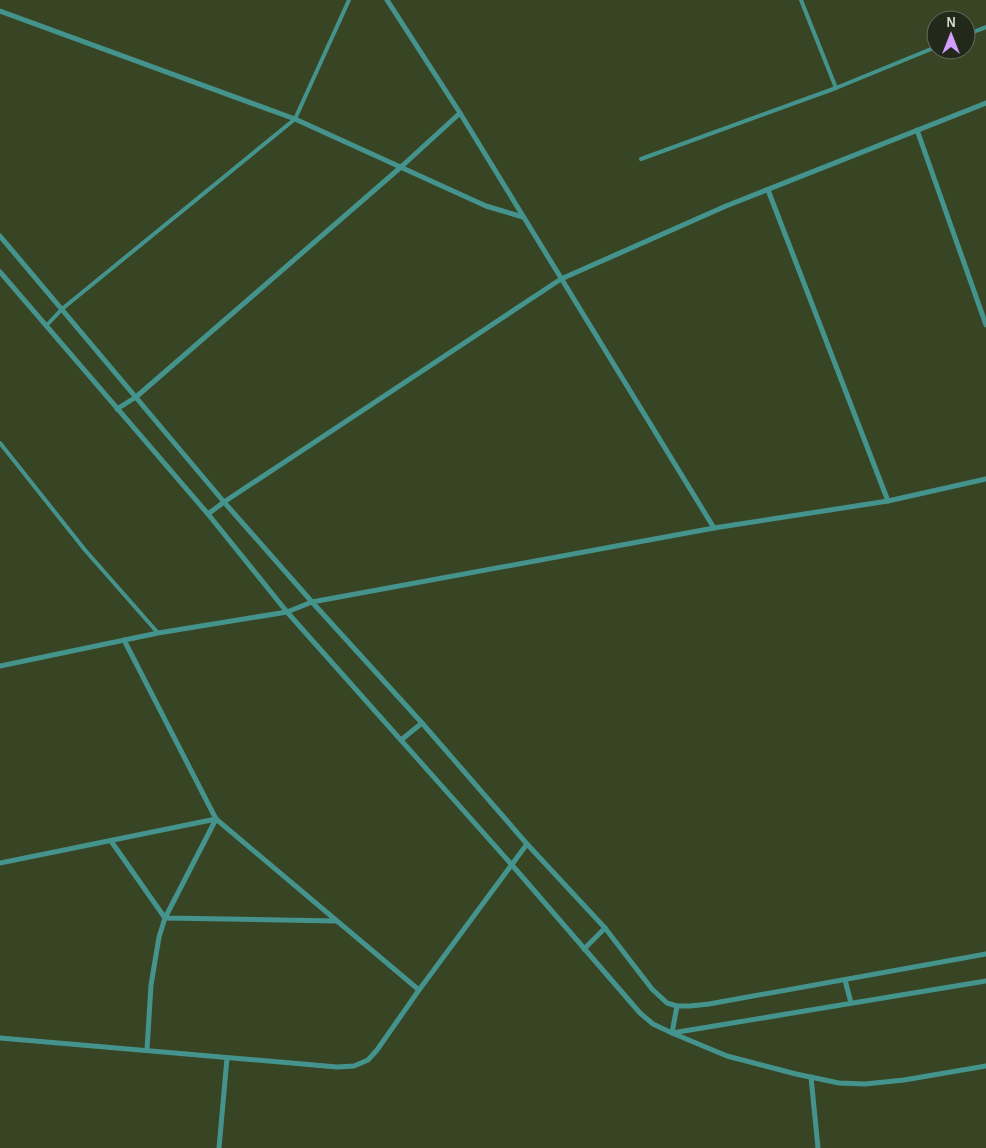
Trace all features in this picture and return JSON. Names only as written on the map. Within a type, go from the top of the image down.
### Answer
[{"type":"street","points":[[387,0],[460,113],[714,528]]},
{"type":"street","points":[[0,11],[295,119],[486,206],[523,218]]},
{"type":"street","points":[[208,514],[561,279],[718,210],[986,103]]},
{"type":"street","points":[[117,409],[136,397],[460,113]]},
{"type":"street","points":[[917,130],[986,325]]},
{"type":"street","points":[[768,190],[888,500]]},
{"type":"street","points":[[0,236],[224,502],[422,723],[527,844],[605,928],[652,989],[667,1003],[677,1006],[709,1004],[986,954]]},
{"type":"street","points":[[0,272],[208,514],[287,612],[646,1019],[672,1033],[727,1056],[840,1083],[865,1084],[904,1080],[986,1066]]},
{"type":"street","points":[[0,666],[158,633],[287,612],[312,602],[714,528],[888,500],[986,478]]},
{"type":"street","points":[[124,640],[216,819],[419,990]]},
{"type":"street","points":[[401,740],[422,723]]},
{"type":"street","points":[[0,863],[216,819]]},
{"type":"street","points":[[147,1050],[152,978],[159,936],[165,918],[216,819]]},
{"type":"street","points":[[111,841],[165,918]]},
{"type":"street","points":[[0,1038],[337,1067],[354,1066],[368,1060],[377,1050],[527,844]]},
{"type":"street","points":[[165,918],[337,921]]},
{"type":"street","points":[[584,949],[605,928]]},
{"type":"street","points":[[846,980],[851,1003]]},
{"type":"street","points":[[672,1033],[986,981]]},
{"type":"street","points":[[672,1033],[677,1006]]},
{"type":"street","points":[[219,1148],[227,1058]]},
{"type":"street","points":[[811,1077],[818,1148]]},
{"type":"lane","points":[[46,326],[62,309],[295,119],[349,0]]},
{"type":"lane","points":[[801,0],[836,88]]},
{"type":"lane","points":[[641,159],[836,88],[926,51]]},
{"type":"lane","points":[[0,443],[85,550],[158,633]]}]
